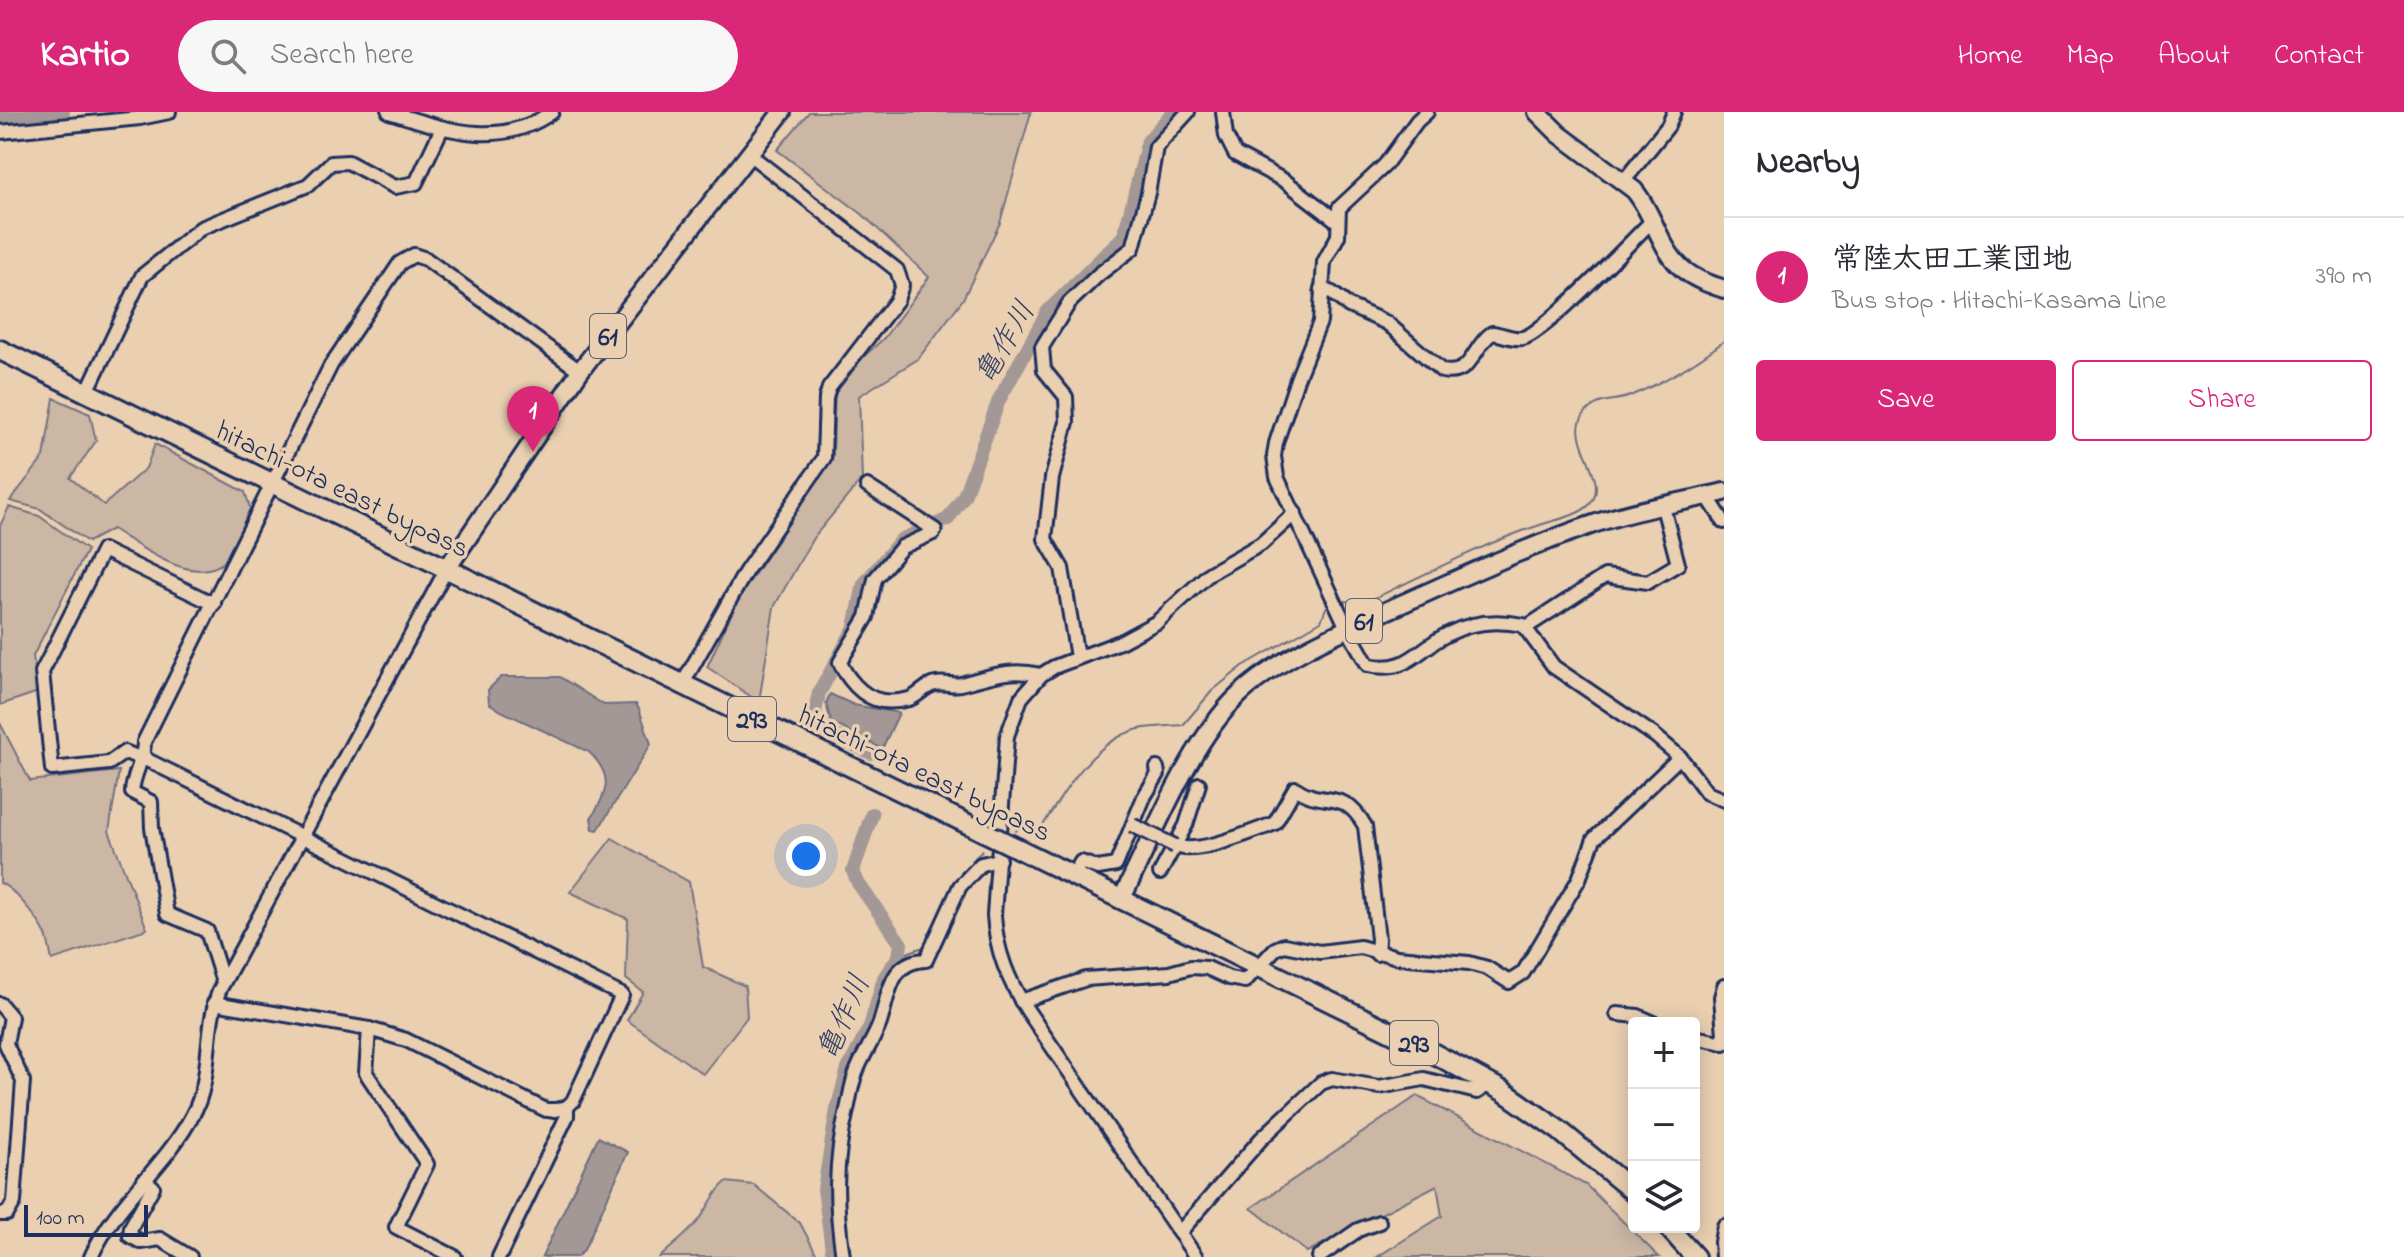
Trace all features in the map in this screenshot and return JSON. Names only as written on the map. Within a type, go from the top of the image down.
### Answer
[{"type":"highway","name":"hitachi-ota east bypass","points":[[0,350],[1418,1045],[1489,1084],[1560,1131],[1628,1187]]},
{"type":"highway","points":[[1673,1233],[1695,1257]]},
{"type":"main road","name":"61","points":[[446,570],[580,371],[782,112]]},
{"type":"main road","points":[[1537,112],[1559,134],[1643,201],[1680,266],[1704,282],[1724,289]]},
{"type":"main road","name":"61","points":[[1121,900],[1185,771],[1210,729],[1238,695],[1271,670],[1347,628],[1496,561],[1591,525],[1716,494]]},
{"type":"street","points":[[0,132],[140,118],[169,112]]},
{"type":"street","points":[[389,112],[442,128],[481,135],[509,131],[540,120],[552,112]]},
{"type":"street","points":[[1077,657],[1062,568],[1045,539],[1052,478],[1067,422],[1066,397],[1044,370],[1042,347],[1069,303],[1133,248],[1148,193],[1156,147],[1188,112]]},
{"type":"street","points":[[1223,112],[1226,136],[1235,154],[1285,181],[1337,221]]},
{"type":"street","points":[[1427,112],[1385,165],[1339,208],[1338,236],[1324,262],[1320,322],[1276,443],[1277,477],[1347,628],[1368,665],[1391,668],[1403,665],[1449,633],[1494,621],[1523,625],[1554,667],[1654,735],[1680,757],[1707,793],[1724,800]]},
{"type":"street","points":[[1623,182],[1668,126],[1674,112]]},
{"type":"street","points":[[87,392],[142,276],[201,228],[308,185],[331,163],[348,162],[395,187],[416,183],[442,128]]},
{"type":"street","points":[[682,685],[752,562],[824,458],[829,388],[897,300],[902,285],[897,270],[749,154]]},
{"type":"street","points":[[1321,289],[1387,323],[1442,371],[1453,373],[1463,370],[1492,333],[1515,339],[1530,335],[1653,220]]},
{"type":"street","points":[[223,982],[207,931],[167,914],[152,828],[151,802],[132,792],[132,781],[144,756],[144,742],[336,357],[400,263],[414,255],[426,259],[580,371]]},
{"type":"street","points":[[867,486],[935,530],[902,547],[875,579],[867,617],[840,662],[860,692],[874,699],[906,699],[936,684],[958,685],[1004,672],[1023,671],[1041,675]]},
{"type":"street","points":[[1716,494],[1724,522]]},
{"type":"street","points":[[1525,628],[1605,576],[1648,582],[1678,564],[1663,507]]},
{"type":"street","points":[[1196,1257],[1024,1006],[1006,973],[995,936],[1010,722],[1021,698],[1041,675],[1077,657],[1120,642],[1157,622],[1210,573],[1261,544],[1295,513]]},
{"type":"street","points":[[144,756],[137,757],[125,752],[109,763],[52,769],[42,672],[103,550],[214,604]]},
{"type":"street","points":[[91,1257],[110,1221],[184,1129],[199,1101],[214,1003],[223,982],[446,570]]},
{"type":"street","points":[[144,756],[622,995],[573,1101],[567,1107],[556,1110],[546,1110],[406,1040],[369,1029],[214,1003]]},
{"type":"street","points":[[1024,1006],[1086,979],[1107,976],[1169,973],[1199,967],[1245,981],[1275,949],[1284,945],[1320,952],[1360,947],[1377,954],[1469,963],[1487,968],[1509,982],[1523,973],[1579,879],[1594,839],[1680,757]]},
{"type":"street","points":[[1073,876],[1081,862],[1098,868],[1116,865],[1158,774],[1157,768]]},
{"type":"street","points":[[1160,873],[1194,804],[1199,784]]},
{"type":"street","points":[[1132,825],[1183,849],[1197,849],[1275,823],[1295,788],[1307,796],[1344,802],[1357,812],[1365,826],[1377,954]]},
{"type":"street","points":[[843,1257],[837,1213],[836,1160],[854,1076],[880,1025],[886,998],[900,968],[912,960],[926,960],[960,886],[981,864],[999,860]]},
{"type":"street","points":[[1724,986],[1721,997],[1724,1035]]},
{"type":"street","points":[[0,1004],[11,1017],[6,1044],[23,1081],[14,1202],[7,1214],[0,1214]]},
{"type":"street","points":[[1617,1014],[1640,1017]]},
{"type":"street","points":[[369,1029],[366,1073],[427,1164],[396,1227],[455,1257]]},
{"type":"street","points":[[1700,1038],[1724,1043]]},
{"type":"street","points":[[1179,1233],[1261,1139],[1321,1083],[1332,1079],[1379,1087],[1424,1079],[1477,1092],[1489,1084]]},
{"type":"street","points":[[499,1257],[567,1116],[567,1107]]},
{"type":"street","points":[[144,1180],[153,1187],[131,1227],[130,1236],[141,1242],[160,1239],[190,1257]]},
{"type":"street","points":[[1319,1257],[1358,1230],[1379,1222]]},
{"type":"street","points":[[1722,1257],[1724,1226]]},
{"type":"shaded area","points":[[809,112],[1031,112],[1000,223],[963,299],[918,359],[859,396],[862,479],[813,538],[774,607],[759,702],[707,667],[738,599],[833,457],[835,383],[884,338],[929,277],[862,214],[777,150]]},
{"type":"shaded area","points":[[54,398],[90,414],[96,441],[70,478],[104,505],[146,468],[155,444],[245,492],[250,508],[229,558],[216,567],[201,570],[185,568],[154,555],[112,529],[88,542],[40,509],[10,501],[44,457]]},
{"type":"shaded area","points":[[9,507],[39,516],[87,550],[33,656],[38,692],[0,705],[0,526]]},
{"type":"shaded area","points":[[501,677],[560,677],[604,705],[636,704],[651,744],[598,830],[593,829],[591,818],[606,784],[597,761],[589,752],[489,703],[488,690]]},
{"type":"shaded area","points":[[830,694],[854,705],[899,713],[882,749],[831,722],[826,703]]},
{"type":"shaded area","points":[[0,723],[30,781],[119,771],[109,831],[147,929],[52,960],[46,935],[38,922],[19,898],[0,883]]},
{"type":"shaded area","points":[[612,838],[689,882],[703,967],[745,986],[747,1017],[703,1074],[627,1020],[643,992],[626,979],[628,919],[570,892]]},
{"type":"shaded area","points":[[1417,1096],[1586,1185],[1628,1226],[1628,1233],[1635,1233],[1659,1257],[1377,1257],[1442,1216],[1437,1185],[1307,1252],[1251,1208]]},
{"type":"shaded area","points":[[598,1137],[628,1152],[584,1250],[577,1257],[542,1257]]},
{"type":"shaded area","points":[[726,1182],[754,1185],[800,1223],[818,1257],[660,1257],[695,1225]]},
{"type":"waterway","points":[[0,118],[63,112]]},
{"type":"waterway","name":"亀作川","points":[[937,524],[948,519],[964,496],[999,400],[1048,311],[1124,236],[1148,141],[1173,112]]},
{"type":"waterway","points":[[1345,601],[1362,604],[1495,542],[1585,508],[1596,493],[1595,480],[1581,440],[1579,428],[1583,416],[1599,403],[1626,398],[1667,379],[1724,341]]},
{"type":"waterway","name":"亀作川","points":[[871,753],[821,729],[815,712],[819,693],[855,627],[864,584],[901,540],[928,528]]},
{"type":"waterway","points":[[1016,831],[1018,827],[1042,827],[1082,768],[1108,744],[1139,729],[1183,725],[1212,691],[1243,666],[1321,621],[1326,608],[1330,606]]},
{"type":"waterway","name":"亀作川","points":[[833,1257],[824,1189],[837,1109],[848,1069],[870,1027],[884,978],[899,956],[901,944],[858,883],[853,871],[872,814]]},
{"type":"waterway","points":[[948,897],[953,883],[982,850]]},
{"type":"waterway","points":[[933,929],[943,910]]},
{"type":"waterway","points":[[899,956],[926,946]]},
{"type":"place","name":"常陸太田工業団地","points":[[533,452]]}]
